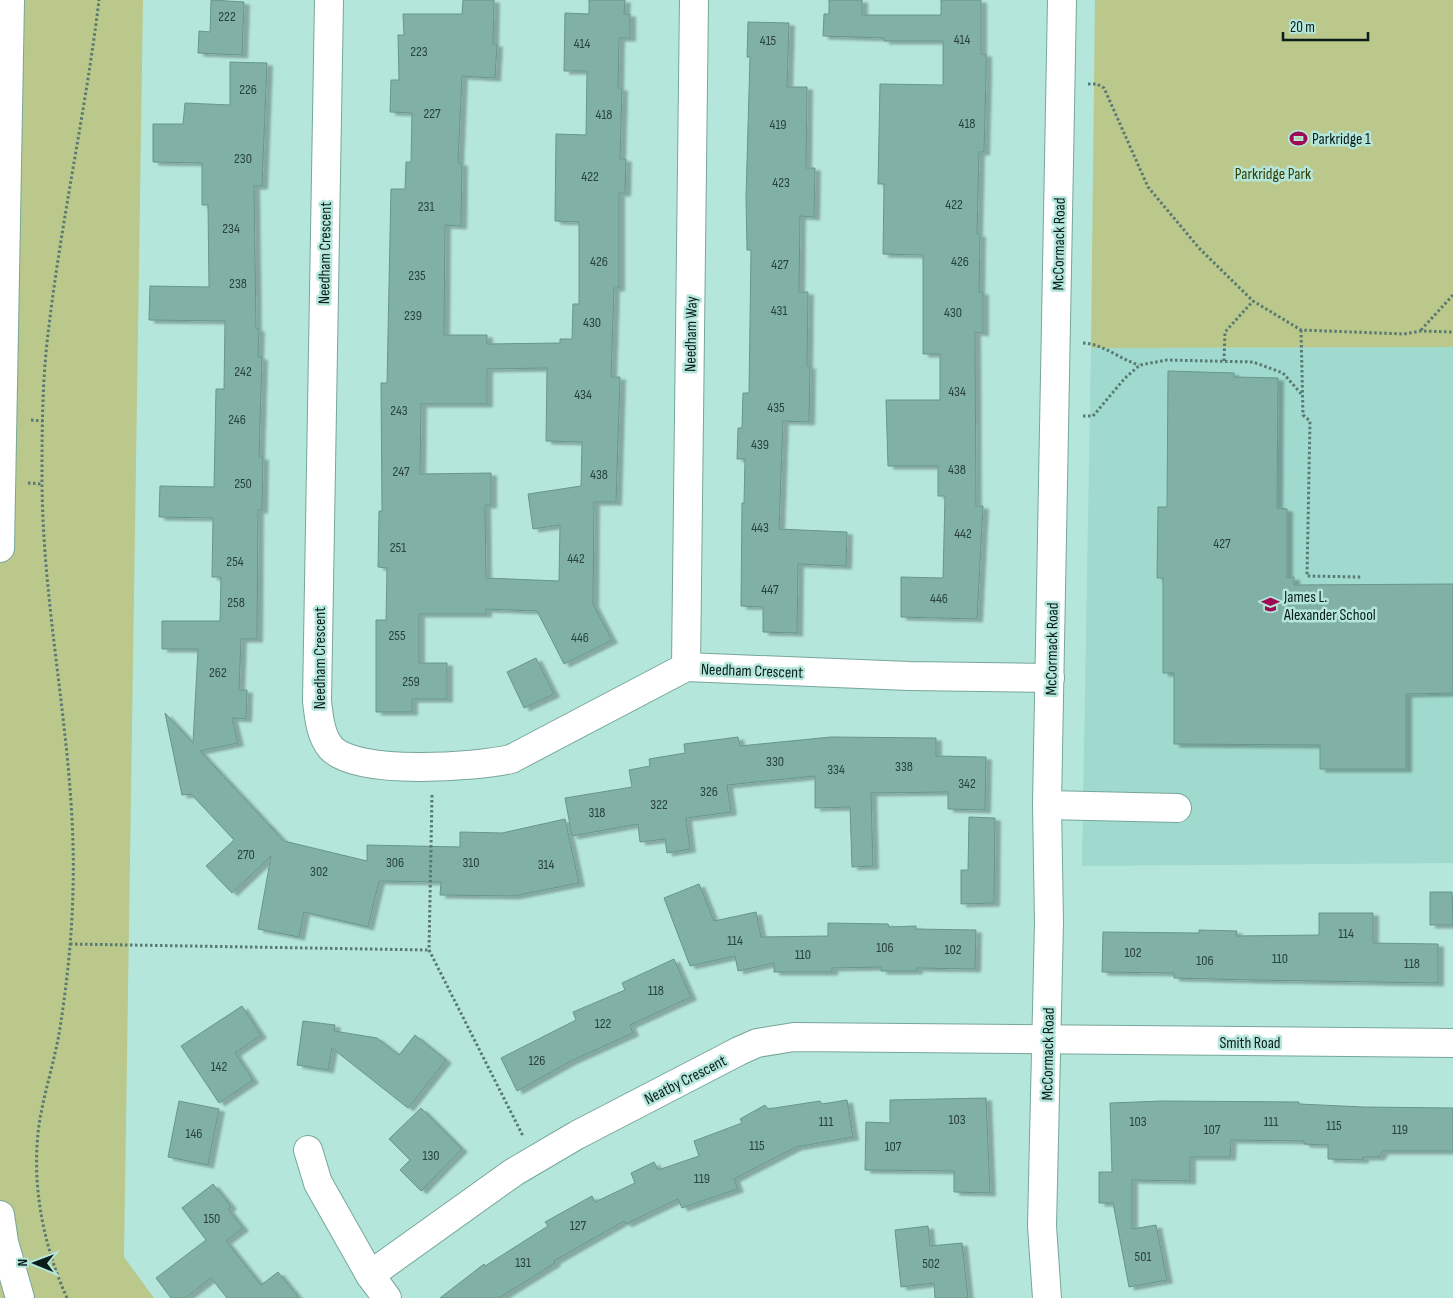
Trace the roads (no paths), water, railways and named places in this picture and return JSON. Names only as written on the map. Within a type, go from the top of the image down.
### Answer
[{"type":"street","points":[[0,548],[1,453],[4,420],[10,0]]},
{"type":"street","name":"Needham Crescent","points":[[328,0],[317,701],[320,728],[332,748],[347,757],[375,766],[488,764],[512,759],[686,667],[908,676],[1050,678]]},
{"type":"street","name":"Needham Way","points":[[686,667],[694,0]]},
{"type":"street","name":"McCormack Road","points":[[1047,1298],[1042,1226],[1049,922],[1047,805],[1062,0]]},
{"type":"street","points":[[1047,805],[1176,808]]},
{"type":"street","name":"Neatby Crescent","points":[[370,1275],[535,1159],[757,1043],[794,1036],[1047,1040]]},
{"type":"street","name":"Smith Road","points":[[1047,1040],[1453,1043]]},
{"type":"street","points":[[308,1150],[318,1183],[370,1275],[387,1298]]},
{"type":"street","points":[[0,1215],[4,1242],[20,1298]]},
{"type":"place","name":"Parkridge 1","points":[[1298,138]]},
{"type":"place","name":"James L. Alexander School","points":[[1270,605]]},
{"type":"park label","name":"Parkridge Park","points":[[1273,173]]}]
